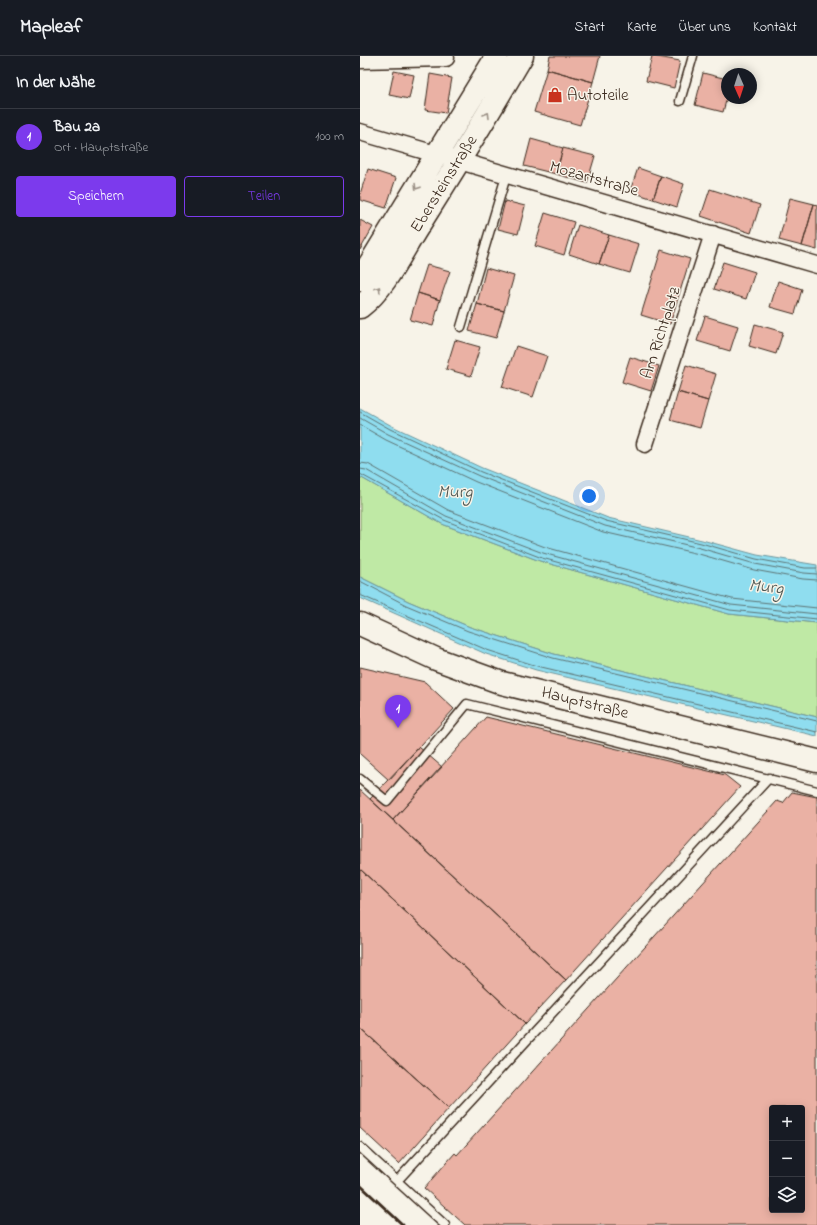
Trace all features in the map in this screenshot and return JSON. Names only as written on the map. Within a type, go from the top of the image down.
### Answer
[{"type":"street","name":"Ebersteinstraße","points":[[360,280],[497,56]]},
{"type":"street","name":"Ebersteinstraße","points":[[360,307],[372,298],[460,160],[522,56]]},
{"type":"street","points":[[360,60],[446,58]]},
{"type":"street","name":"Mozartstraße","points":[[360,132],[817,265]]},
{"type":"street","name":"Am Richtplatz","points":[[645,444],[713,234]]},
{"type":"street","name":"Hauptstraße","points":[[360,624],[436,659],[502,683],[817,761]]},
{"type":"lane","points":[[680,101],[693,56]]},
{"type":"lane","points":[[461,327],[507,174]]},
{"type":"lane","points":[[360,779],[387,801],[467,704],[817,791]]},
{"type":"lane","points":[[397,1181],[769,778]]},
{"type":"lane","points":[[360,1147],[445,1225]]},
{"type":"green space","points":[[360,477],[442,524],[540,561],[729,614],[817,623],[817,717],[554,654],[470,627],[408,601],[360,577]]},
{"type":"water","name":"Murg","points":[[360,408],[392,426],[482,468],[608,518],[702,540],[757,555],[817,565],[817,623],[729,614],[540,561],[442,524],[360,477]]},
{"type":"water","points":[[360,577],[408,601],[470,627],[554,654],[817,717],[817,736],[536,670],[486,654],[360,598]]},
{"type":"building","points":[[550,56],[600,56],[593,82],[547,69]]},
{"type":"building","points":[[652,56],[680,61],[674,88],[646,81]]},
{"type":"building","points":[[547,69],[593,82],[580,125],[534,112]]},
{"type":"building","points":[[394,71],[414,75],[409,99],[389,95]]},
{"type":"building","points":[[703,73],[721,78],[721,104],[725,104],[723,112],[695,105]]},
{"type":"building","points":[[430,74],[452,78],[446,113],[425,110]]},
{"type":"building","points":[[531,139],[563,148],[556,174],[524,166]]},
{"type":"building","points":[[563,148],[595,156],[587,183],[556,174]]},
{"type":"building","points":[[638,168],[661,176],[653,199],[630,191]]},
{"type":"building","points":[[368,169],[396,178],[386,208],[360,200],[360,194]]},
{"type":"building","points":[[661,176],[684,184],[677,207],[653,199]]},
{"type":"building","points":[[710,189],[760,205],[751,233],[701,216]]},
{"type":"building","points":[[790,198],[814,204],[802,246],[779,240]]},
{"type":"building","points":[[505,201],[525,206],[518,234],[498,229]]},
{"type":"building","points":[[814,204],[817,205],[817,250],[802,246]]},
{"type":"building","points":[[545,213],[574,222],[564,255],[535,246]]},
{"type":"building","points":[[360,220],[373,227],[360,250]]},
{"type":"building","points":[[578,225],[609,235],[599,264],[569,254]]},
{"type":"building","points":[[609,235],[639,244],[630,273],[599,264]]},
{"type":"building","points":[[661,250],[690,259],[670,324],[641,315]]},
{"type":"building","points":[[723,262],[755,272],[746,299],[714,289]]},
{"type":"building","points":[[427,265],[450,271],[440,300],[418,293]]},
{"type":"building","points":[[486,268],[514,276],[504,311],[477,304]]},
{"type":"building","points":[[778,281],[802,289],[795,314],[770,307]]},
{"type":"building","points":[[418,293],[440,300],[433,326],[410,320]]},
{"type":"building","points":[[477,304],[504,311],[496,338],[469,331]]},
{"type":"building","points":[[705,316],[738,326],[730,351],[697,341]]},
{"type":"building","points":[[755,324],[783,332],[776,354],[749,346]]},
{"type":"building","points":[[455,340],[480,347],[471,376],[446,369]]},
{"type":"building","points":[[516,346],[547,356],[533,397],[502,387]]},
{"type":"building","points":[[630,357],[659,366],[651,391],[622,382]]},
{"type":"building","points":[[686,365],[716,374],[708,401],[678,392]]},
{"type":"building","points":[[678,392],[708,401],[700,428],[670,420]]},
{"type":"building","points":[[360,667],[425,682],[454,709],[389,780],[360,754]]},
{"type":"building","points":[[486,717],[725,775],[740,787],[566,980],[393,820]]},
{"type":"building","points":[[419,747],[442,767],[393,820],[370,799]]},
{"type":"building","points":[[360,790],[566,980],[525,1024],[360,869]]},
{"type":"building","points":[[792,792],[817,797],[817,1225],[465,1225],[424,1188],[455,1153],[457,1155],[777,801],[783,803]]},
{"type":"building","points":[[360,869],[525,1024],[449,1108],[360,1028]]},
{"type":"building","points":[[360,1028],[449,1108],[399,1164],[360,1128]]},
{"type":"railway","points":[[360,1185],[403,1225]]},
{"type":"place","name":"Autoteile","points":[[555,95]]},
{"type":"place","name":"Bau 2a","points":[[398,728]]}]
